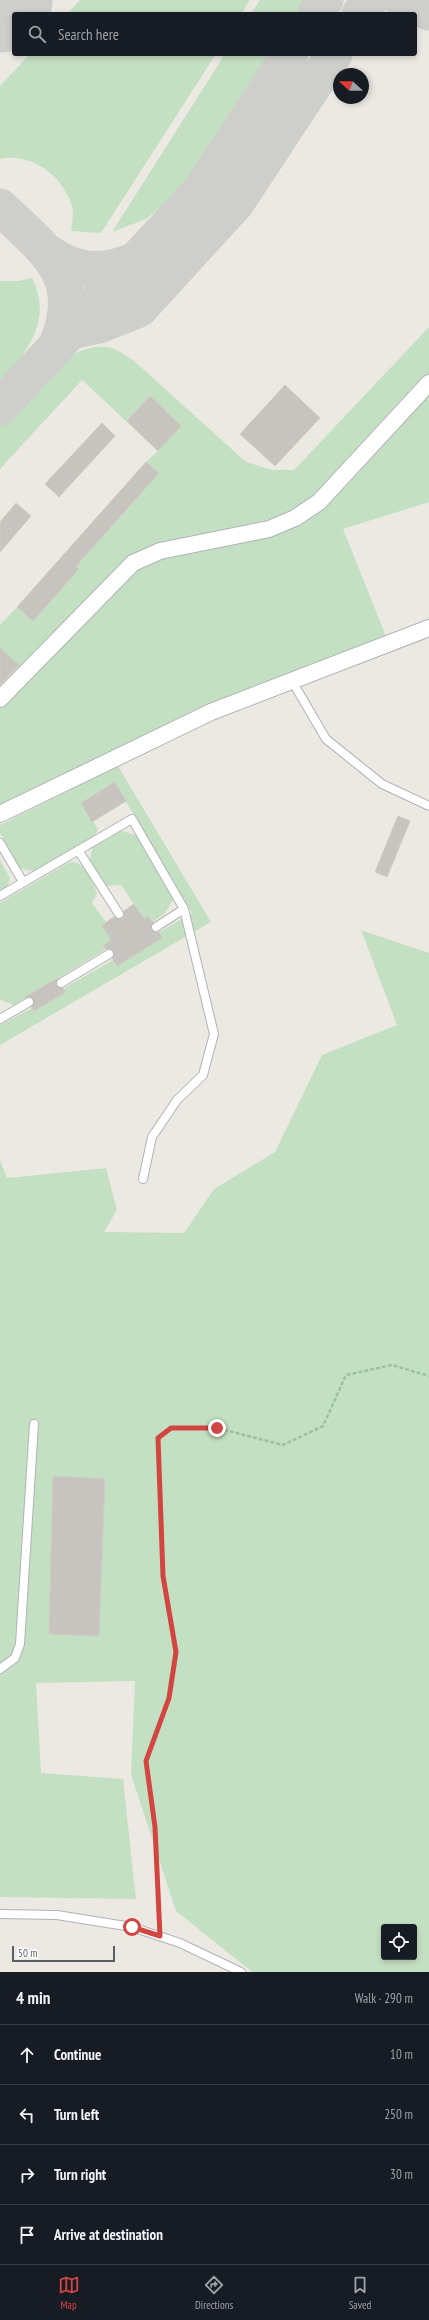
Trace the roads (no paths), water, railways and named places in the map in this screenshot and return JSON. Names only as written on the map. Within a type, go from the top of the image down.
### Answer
[{"type":"street","points":[[0,699],[133,563],[160,551],[269,529],[295,518],[319,502],[429,383]]},
{"type":"street","points":[[0,814],[210,712],[429,628]]},
{"type":"lane","points":[[292,681],[326,739],[331,744],[382,784],[429,806]]},
{"type":"lane","points":[[0,896],[132,820],[184,909],[214,1034],[203,1075],[177,1100],[152,1137],[143,1179]]},
{"type":"lane","points":[[0,843],[23,882]]},
{"type":"lane","points":[[78,850],[119,914]]},
{"type":"lane","points":[[156,927],[184,909]]},
{"type":"lane","points":[[61,983],[110,954]]},
{"type":"lane","points":[[1,1016],[29,1002]]},
{"type":"lane","points":[[0,1669],[15,1658],[20,1644],[34,1424]]},
{"type":"lane","points":[[0,1914],[57,1915],[132,1927],[180,1943],[241,1972]]}]
